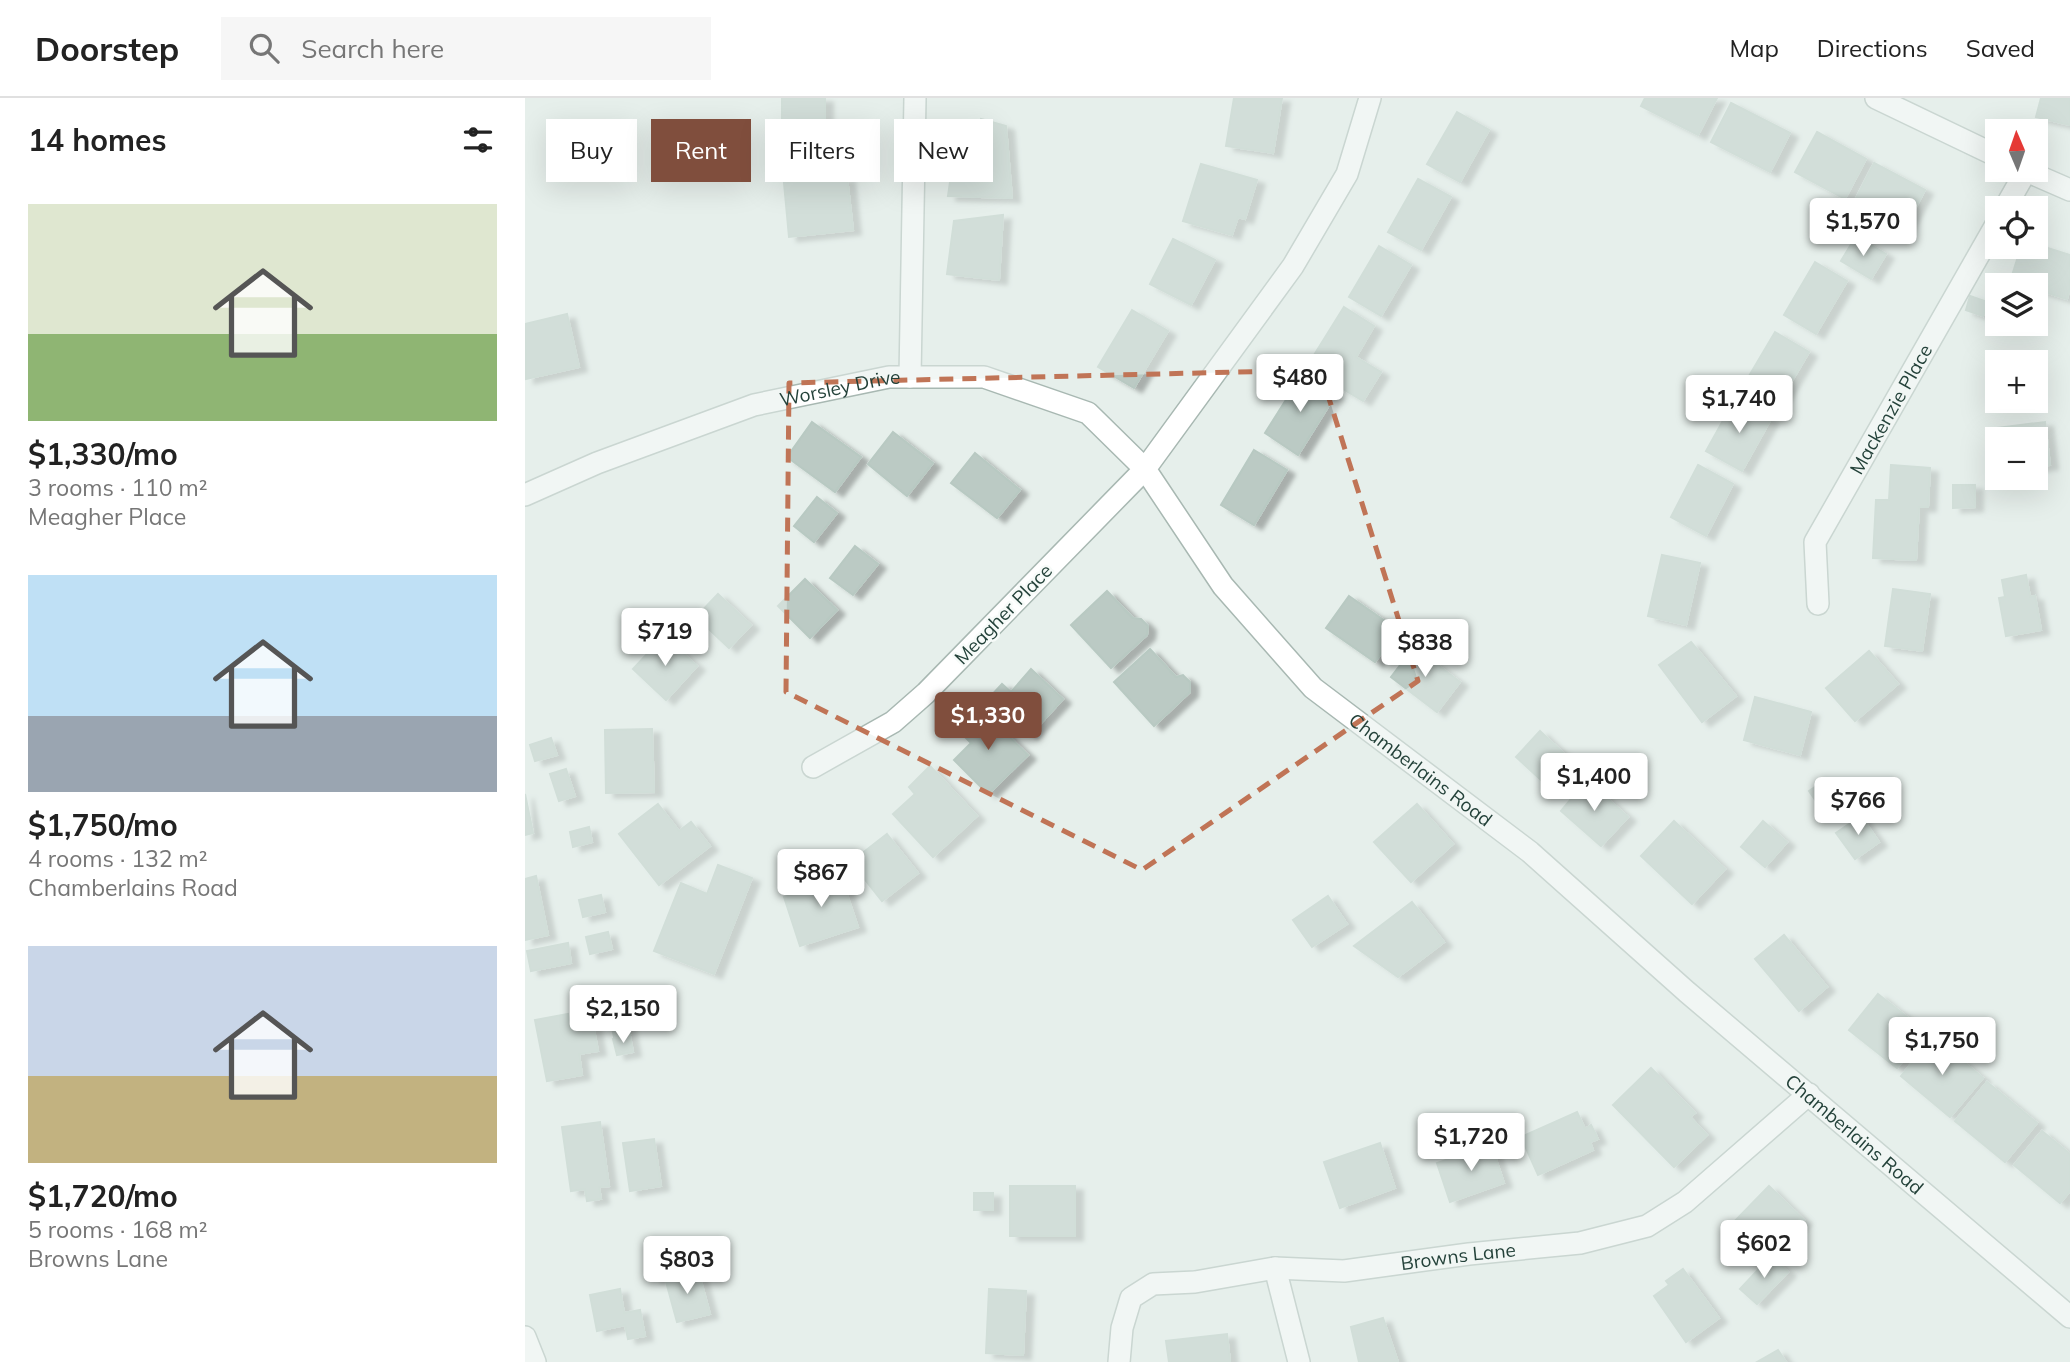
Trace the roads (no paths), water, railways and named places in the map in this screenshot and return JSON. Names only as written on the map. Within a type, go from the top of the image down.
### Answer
[{"type":"street","points":[[910,377],[915,98]]},
{"type":"street","points":[[1145,469],[1293,266],[1347,174],[1370,98]]},
{"type":"street","points":[[1876,98],[1985,150]]},
{"type":"street","points":[[2048,180],[2070,190]]},
{"type":"street","name":"Mackenzie Place","points":[[1818,604],[1815,542],[1985,244]]},
{"type":"street","name":"Worsley Drive","points":[[525,495],[597,463],[754,405],[889,377],[984,377],[1088,413],[1145,469]]},
{"type":"street","name":"Meagher Place","points":[[814,767],[893,722],[926,693],[1145,469]]},
{"type":"street","name":"Chamberlains Road","points":[[1145,469],[1223,586],[1313,688],[1530,852],[1687,992],[2070,1317]]},
{"type":"street","name":"Browns Lane","points":[[1119,1362],[1122,1328],[1131,1298],[1153,1284],[1195,1282],[1275,1268],[1344,1271],[1469,1254],[1580,1243],[1647,1226],[1685,1202],[1809,1094]]},
{"type":"street","points":[[1275,1268],[1299,1362]]},
{"type":"street","points":[[525,1337],[535,1362]]}]
